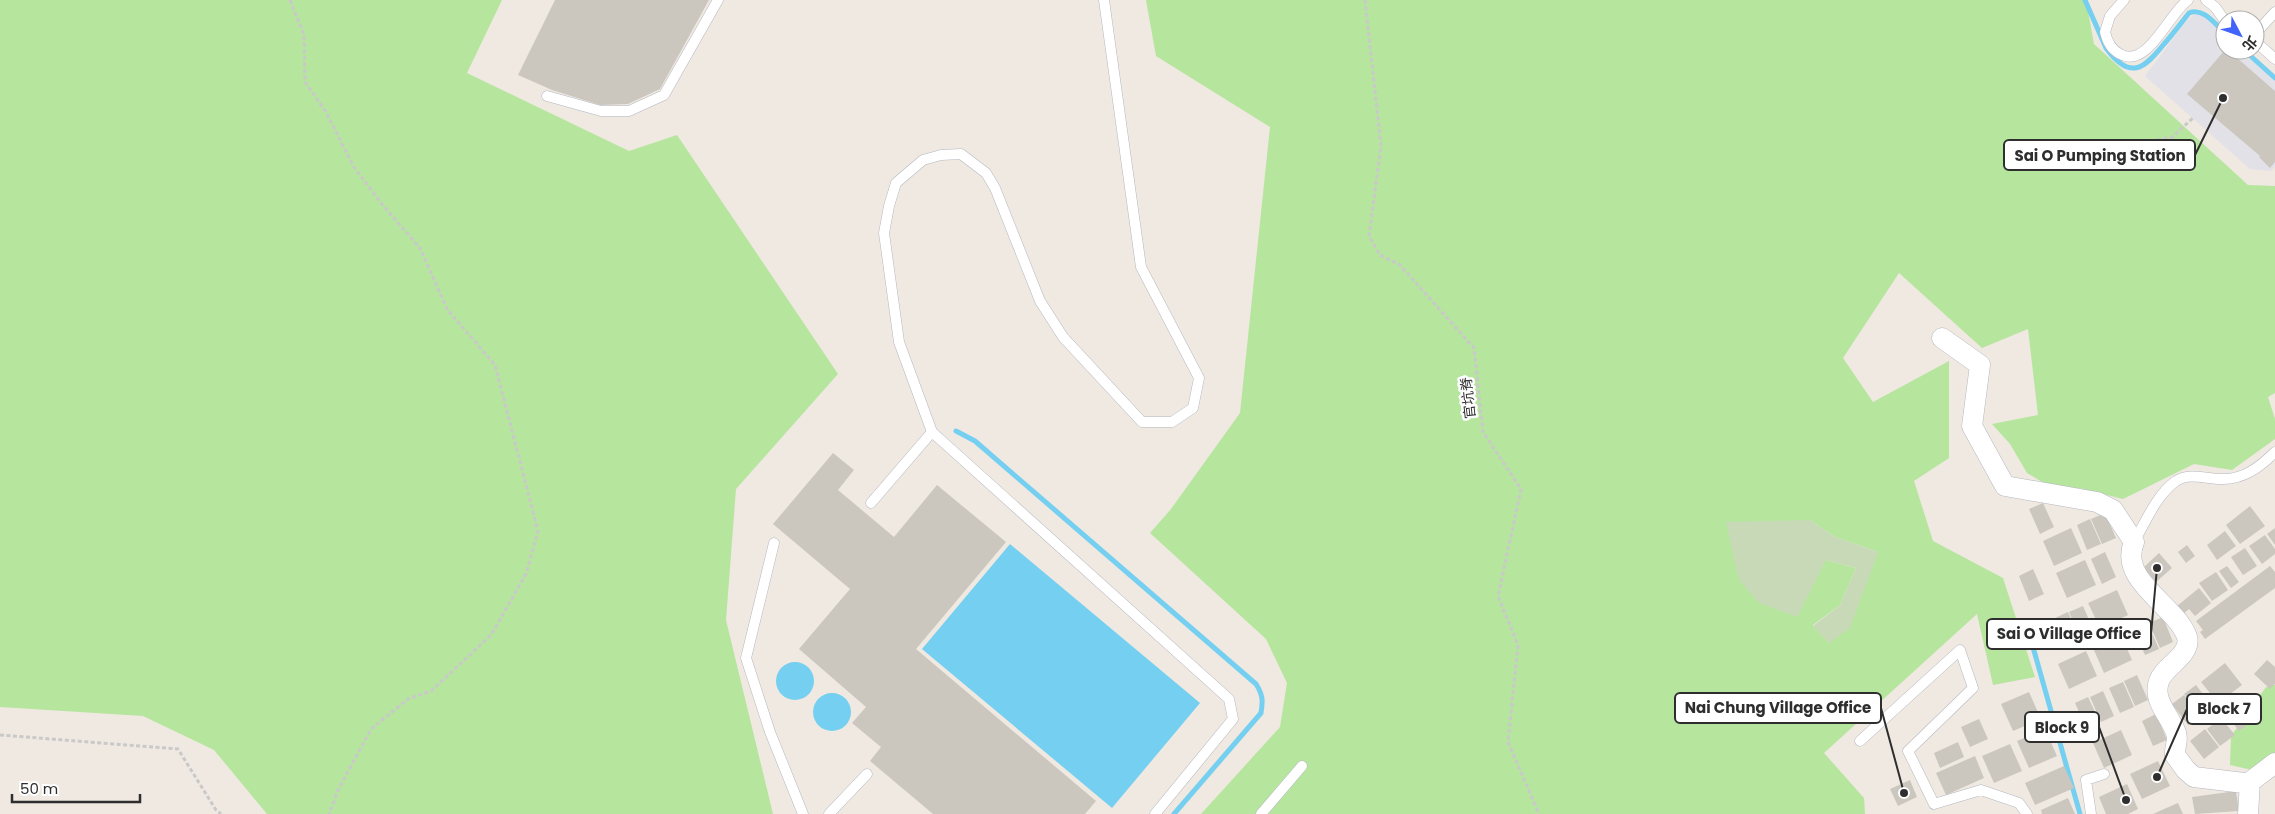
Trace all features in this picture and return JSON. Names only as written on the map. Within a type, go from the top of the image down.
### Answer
[{"type":"street","points":[[1942,338],[1980,365],[1972,426],[2005,486],[2097,502],[2113,510],[2134,542],[2131,554],[2139,580],[2168,610],[2186,637],[2186,647],[2161,675],[2158,686],[2158,697],[2177,734],[2175,755],[2186,770],[2199,779],[2244,783],[2250,782],[2275,762]]},
{"type":"street","points":[[2248,814],[2250,782]]},
{"type":"lane","points":[[547,96],[601,111],[629,111],[664,95],[718,0]]},
{"type":"lane","points":[[1104,0],[1141,267],[1199,378],[1193,408],[1172,422],[1142,422],[1063,337],[1044,308],[995,188],[986,173],[961,154],[942,155],[923,160],[896,183],[884,233],[899,342],[932,432],[1229,699],[1233,719],[1155,814]]},
{"type":"lane","points":[[2124,0],[2110,16],[2105,32],[2114,50],[2122,56],[2132,58],[2145,51],[2188,0]]},
{"type":"lane","points":[[2206,0],[2217,10]]},
{"type":"lane","points":[[2265,23],[2275,12]]},
{"type":"lane","points":[[2265,50],[2275,59]]},
{"type":"lane","points":[[871,503],[932,432]]},
{"type":"lane","points":[[2134,542],[2160,499],[2175,482],[2191,476],[2223,480],[2238,477],[2255,470],[2275,452]]},
{"type":"lane","points":[[774,543],[746,658],[770,732],[804,814]]},
{"type":"lane","points":[[1860,741],[1960,650],[1973,688],[1908,751],[1934,804],[1981,790],[2019,803],[2027,814]]},
{"type":"lane","points":[[1261,814],[1302,766]]},
{"type":"lane","points":[[829,814],[868,774]]},
{"type":"lane","points":[[2091,814],[2086,780],[2104,774]]},
{"type":"path","points":[[290,0],[304,35],[305,82],[326,112],[354,167],[381,203],[420,248],[447,308],[495,364],[538,531],[526,574],[491,635],[431,692],[408,699],[371,729],[340,788],[329,814]]},
{"type":"path","name":"官坑脊","points":[[1365,0],[1381,146],[1369,236],[1380,255],[1400,265],[1474,348],[1483,432],[1521,490],[1498,596],[1518,645],[1508,742],[1539,814]]},
{"type":"path","points":[[2157,140],[2172,137],[2193,118]]},
{"type":"path","points":[[0,734],[178,749],[216,810],[222,814]]},
{"type":"shaded area","points":[[2194,15],[2205,15],[2215,24],[2215,60],[2255,60],[2275,78],[2275,167],[2271,171],[2250,169],[2145,76],[2187,20]]},
{"type":"green space","points":[[0,0],[502,0],[467,73],[629,151],[677,135],[838,374],[736,489],[726,620],[773,814],[267,814],[214,750],[143,716],[0,707]]},
{"type":"green space","points":[[1146,0],[2086,0],[2094,44],[2248,185],[2275,186],[2275,393],[2268,397],[2275,419],[2275,439],[2232,470],[2194,464],[2123,499],[2079,488],[2053,488],[2027,473],[2010,444],[1992,424],[2038,415],[2028,329],[1982,348],[1899,273],[1843,358],[1873,402],[1949,361],[1949,458],[1914,481],[1933,541],[2003,578],[2035,677],[1993,685],[1977,614],[1824,753],[1864,798],[1865,814],[1201,814],[1280,727],[1287,683],[1266,639],[1150,533],[1171,509],[1240,413],[1270,127],[1156,56]],"holes":[[[1810,520],[1835,537],[1878,552],[1829,643],[1813,625],[1840,605],[1856,568],[1826,560]]]},
{"type":"green space","points":[[1810,520],[1835,537],[1878,552],[1850,628],[1829,643],[1813,626],[1840,605],[1856,568],[1826,560],[1797,617],[1759,603],[1739,580],[1726,522]]},
{"type":"green space","points":[[2275,685],[2275,756],[2252,770],[2230,765],[2231,736],[2266,687]]},
{"type":"water","points":[[1010,544],[1200,703],[1112,808],[922,649]]},
{"type":"water","points":[[795,662],[802,663],[808,668],[813,674],[813,688],[808,694],[802,699],[795,700],[788,699],[782,694],[777,688],[776,681],[777,674],[782,668],[788,663]]},
{"type":"water","points":[[832,693],[839,694],[845,699],[850,705],[850,719],[845,725],[839,730],[832,731],[825,730],[819,725],[814,719],[813,712],[814,705],[819,699],[825,694]]},
{"type":"building","points":[[555,0],[709,0],[660,89],[628,104],[600,105],[552,90],[518,75]]},
{"type":"building","points":[[2216,60],[2239,60],[2275,91],[2275,162],[2270,168],[2260,156],[2187,94]]},
{"type":"building","points":[[833,453],[854,470],[838,490],[894,537],[937,485],[1006,542],[916,649],[1096,801],[1085,814],[933,814],[870,761],[881,747],[852,723],[866,707],[799,649],[850,589],[773,524]]},
{"type":"building","points":[[2043,503],[2054,527],[2040,534],[2029,509]]},
{"type":"building","points":[[2250,506],[2265,526],[2240,544],[2226,525]]},
{"type":"building","points":[[2105,513],[2116,538],[2102,544],[2091,519]]},
{"type":"building","points":[[2090,519],[2101,544],[2087,550],[2077,525]]},
{"type":"building","points":[[2071,528],[2082,553],[2054,566],[2043,541]]},
{"type":"building","points":[[2275,528],[2275,545],[2267,534]]},
{"type":"building","points":[[2225,531],[2236,546],[2217,560],[2207,545]]},
{"type":"building","points":[[2265,535],[2275,549],[2275,554],[2262,564],[2249,546]]},
{"type":"building","points":[[2187,545],[2195,556],[2186,563],[2178,552]]},
{"type":"building","points":[[2245,548],[2257,566],[2243,575],[2231,557]]},
{"type":"building","points":[[2105,552],[2116,577],[2102,584],[2091,559]]},
{"type":"building","points":[[2159,553],[2172,568],[2156,582],[2143,568]]},
{"type":"building","points":[[2085,560],[2096,585],[2067,598],[2056,573]]},
{"type":"building","points":[[2227,566],[2239,582],[2231,588],[2219,571]]},
{"type":"building","points":[[2270,566],[2275,572],[2275,588],[2205,639],[2200,632],[2203,630],[2196,621]]},
{"type":"building","points":[[2033,569],[2044,594],[2029,601],[2019,576]]},
{"type":"building","points":[[2216,572],[2228,590],[2212,601],[2199,583]]},
{"type":"building","points":[[2199,588],[2211,603],[2195,616],[2189,609],[2183,614],[2177,606]]},
{"type":"building","points":[[2117,590],[2128,615],[2100,628],[2088,603]]},
{"type":"building","points":[[2083,606],[2094,631],[2080,637],[2069,612]]},
{"type":"building","points":[[2068,612],[2079,637],[2066,643],[2055,618]]},
{"type":"building","points":[[2163,617],[2173,642],[2160,648],[2149,623]]},
{"type":"building","points":[[2148,624],[2159,649],[2145,655],[2134,630]]},
{"type":"building","points":[[2121,635],[2132,660],[2104,673],[2093,648]]},
{"type":"building","points":[[2086,651],[2097,676],[2069,689],[2058,664]]},
{"type":"building","points":[[2267,660],[2275,667],[2275,684],[2270,689],[2254,674]]},
{"type":"building","points":[[2225,663],[2242,685],[2218,703],[2201,682]]},
{"type":"building","points":[[2137,675],[2148,700],[2135,706],[2124,681]]},
{"type":"building","points":[[2123,682],[2134,707],[2120,713],[2109,688]]},
{"type":"building","points":[[2196,685],[2213,707],[2201,715],[2184,694]]},
{"type":"building","points":[[2103,691],[2114,716],[2101,722],[2090,697]]},
{"type":"building","points":[[2029,692],[2041,719],[2013,731],[2001,704]]},
{"type":"building","points":[[2184,695],[2200,716],[2188,725],[2172,704]]},
{"type":"building","points":[[2088,697],[2100,722],[2086,728],[2075,703]]},
{"type":"building","points":[[2242,701],[2255,719],[2239,731],[2226,714]]},
{"type":"building","points":[[2156,714],[2167,740],[2153,746],[2142,721]]},
{"type":"building","points":[[2221,718],[2235,735],[2220,746],[2207,729]]},
{"type":"building","points":[[1979,719],[1988,739],[1970,747],[1961,727]]},
{"type":"building","points":[[2045,729],[2057,756],[2029,768],[2017,741]]},
{"type":"building","points":[[2205,729],[2219,747],[2204,759],[2190,741]]},
{"type":"building","points":[[2121,730],[2132,755],[2104,768],[2093,743]]},
{"type":"building","points":[[1958,742],[1964,757],[1940,768],[1934,753]]},
{"type":"building","points":[[2010,744],[2022,771],[1994,783],[1982,756]]},
{"type":"building","points":[[1975,756],[1984,778],[1946,795],[1936,773]]},
{"type":"building","points":[[2158,761],[2170,786],[2142,799],[2130,774]]},
{"type":"building","points":[[2064,766],[2074,788],[2035,805],[2025,783]]},
{"type":"building","points":[[1910,780],[1917,797],[1898,806],[1890,789]]},
{"type":"building","points":[[2127,784],[2138,809],[2128,814],[2106,814],[2099,797]]},
{"type":"building","points":[[2236,791],[2239,811],[2195,814],[2192,797]]},
{"type":"building","points":[[2068,798],[2075,814],[2042,814],[2041,810]]},
{"type":"building","points":[[2178,803],[2183,814],[2153,814],[2164,809]]},
{"type":"waterway","points":[[2085,0],[2106,48],[2122,65],[2130,68],[2137,68],[2150,60],[2189,13],[2199,12],[2215,23]]},
{"type":"waterway","points":[[2255,60],[2275,78]]},
{"type":"waterway","points":[[956,431],[975,441],[1256,684],[1260,691],[1262,698],[1261,713],[1174,814]]},
{"type":"waterway","points":[[2031,640],[2080,814]]},
{"type":"place","name":"Sai O Pumping Station","points":[[2223,98]]},
{"type":"place","name":"Sai O Village Office","points":[[2157,568]]},
{"type":"place","name":"Block 7","points":[[2157,777]]},
{"type":"place","name":"Nai Chung Village Office","points":[[1904,793]]},
{"type":"place","name":"Block 9","points":[[2126,800]]}]
